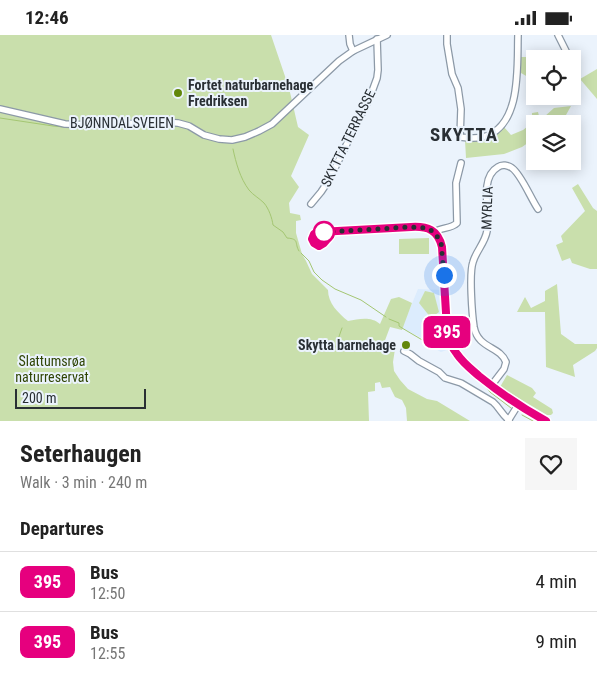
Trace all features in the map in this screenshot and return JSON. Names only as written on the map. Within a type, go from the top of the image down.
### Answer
[{"type":"street","points":[[349,35],[353,51]]},
{"type":"street","name":"BJØNNDALSVEIEN","points":[[0,109],[65,124],[97,125],[163,121],[178,123],[189,126],[204,135],[232,140],[252,134],[272,124],[289,110],[325,73],[353,51],[387,35]]},
{"type":"street","points":[[447,35],[452,74],[458,89],[461,109],[460,137],[476,138],[489,135],[501,126],[513,102],[518,74],[518,35]]},
{"type":"street","points":[[558,35],[566,50]]},
{"type":"street","name":"SKYTTA TERRASSE","points":[[311,204],[329,179],[370,97],[377,78],[378,39]]},
{"type":"street","points":[[434,232],[441,228],[454,226],[457,223],[456,183],[461,163]]},
{"type":"street","name":"MYRLIA","points":[[491,385],[504,369],[506,362],[502,355],[483,343],[476,332],[471,271],[474,259],[487,233],[486,189],[488,177],[497,167],[502,165],[512,167],[538,209]]},
{"type":"street","points":[[335,231],[419,227],[427,228],[434,232],[439,238],[442,247],[447,329],[450,342],[456,353],[464,363],[491,385],[518,405],[546,421]]},
{"type":"street","points":[[404,351],[439,372],[445,378],[461,383],[493,402],[509,420],[518,405]]},
{"type":"shaded area","points":[[418,289],[442,290],[446,341],[449,349],[447,350],[441,352],[432,347],[433,344],[402,328]]},
{"type":"green space","name":"Slattumsrøa naturreservat","points":[[0,35],[271,35],[289,88],[298,127],[309,135],[291,176],[299,187],[289,203],[290,213],[300,215],[301,220],[296,221],[296,233],[302,254],[312,274],[328,290],[328,295],[337,311],[348,321],[369,319],[380,324],[391,299],[399,297],[412,303],[402,330],[390,327],[384,343],[395,349],[394,371],[408,389],[427,399],[437,401],[470,421],[407,421],[406,408],[402,400],[395,397],[390,387],[382,388],[380,382],[375,383],[375,391],[368,392],[369,421],[0,421]]},
{"type":"green space","points":[[521,57],[526,57],[526,76],[521,73]]},
{"type":"green space","points":[[597,69],[597,99],[581,80]]},
{"type":"green space","points":[[571,106],[566,115],[546,115],[554,108]]},
{"type":"green space","points":[[538,112],[539,115],[532,115],[532,113]]},
{"type":"green space","points":[[504,127],[511,135],[526,128],[526,144],[522,147],[504,154],[466,158],[465,140],[486,138]]},
{"type":"green space","points":[[578,184],[593,208],[597,211],[597,269],[590,269],[572,263],[570,258],[562,261],[556,245],[563,242],[561,236],[585,211],[572,188]]},
{"type":"green space","points":[[429,238],[429,254],[399,254],[399,239]]},
{"type":"green space","points":[[557,284],[561,334],[575,344],[597,344],[595,351],[573,365],[575,377],[546,367],[545,312],[517,312],[525,297],[531,308],[545,301],[545,291]]},
{"type":"green space","points":[[425,291],[434,293],[439,312],[431,318],[419,303]]},
{"type":"green space","points":[[507,375],[532,388],[536,393],[533,397],[552,409],[553,413],[547,415],[500,387]]},
{"type":"waterway","points":[[0,118],[85,129]]},
{"type":"waterway","points":[[233,149],[243,181],[251,192],[266,205],[273,225],[283,232],[287,238],[295,240],[299,251]]},
{"type":"waterway","points":[[301,253],[322,280],[335,289],[361,300],[386,317]]},
{"type":"waterway","points":[[389,319],[399,323],[399,326],[424,341]]},
{"type":"waterway","points":[[335,348],[342,328]]},
{"type":"waterway","points":[[487,388],[511,408]]},
{"type":"waterway","points":[[522,415],[533,421]]},
{"type":"bus line","name":"395","points":[[330,236],[319,246],[312,239],[314,234],[319,232],[424,227],[434,232],[439,238],[442,247],[447,329],[454,351],[464,363],[496,390],[546,421]]},
{"type":"place","name":"Fortet naturbarnehage Fredriksen","points":[[178,93]]},
{"type":"place","name":"Skytta barnehage","points":[[406,345]]},
{"type":"district","name":"SKYTTA","points":[[464,134]]},
{"type":"route","points":[[324,232],[411,227],[427,228],[438,236],[441,242],[444,275]]}]
